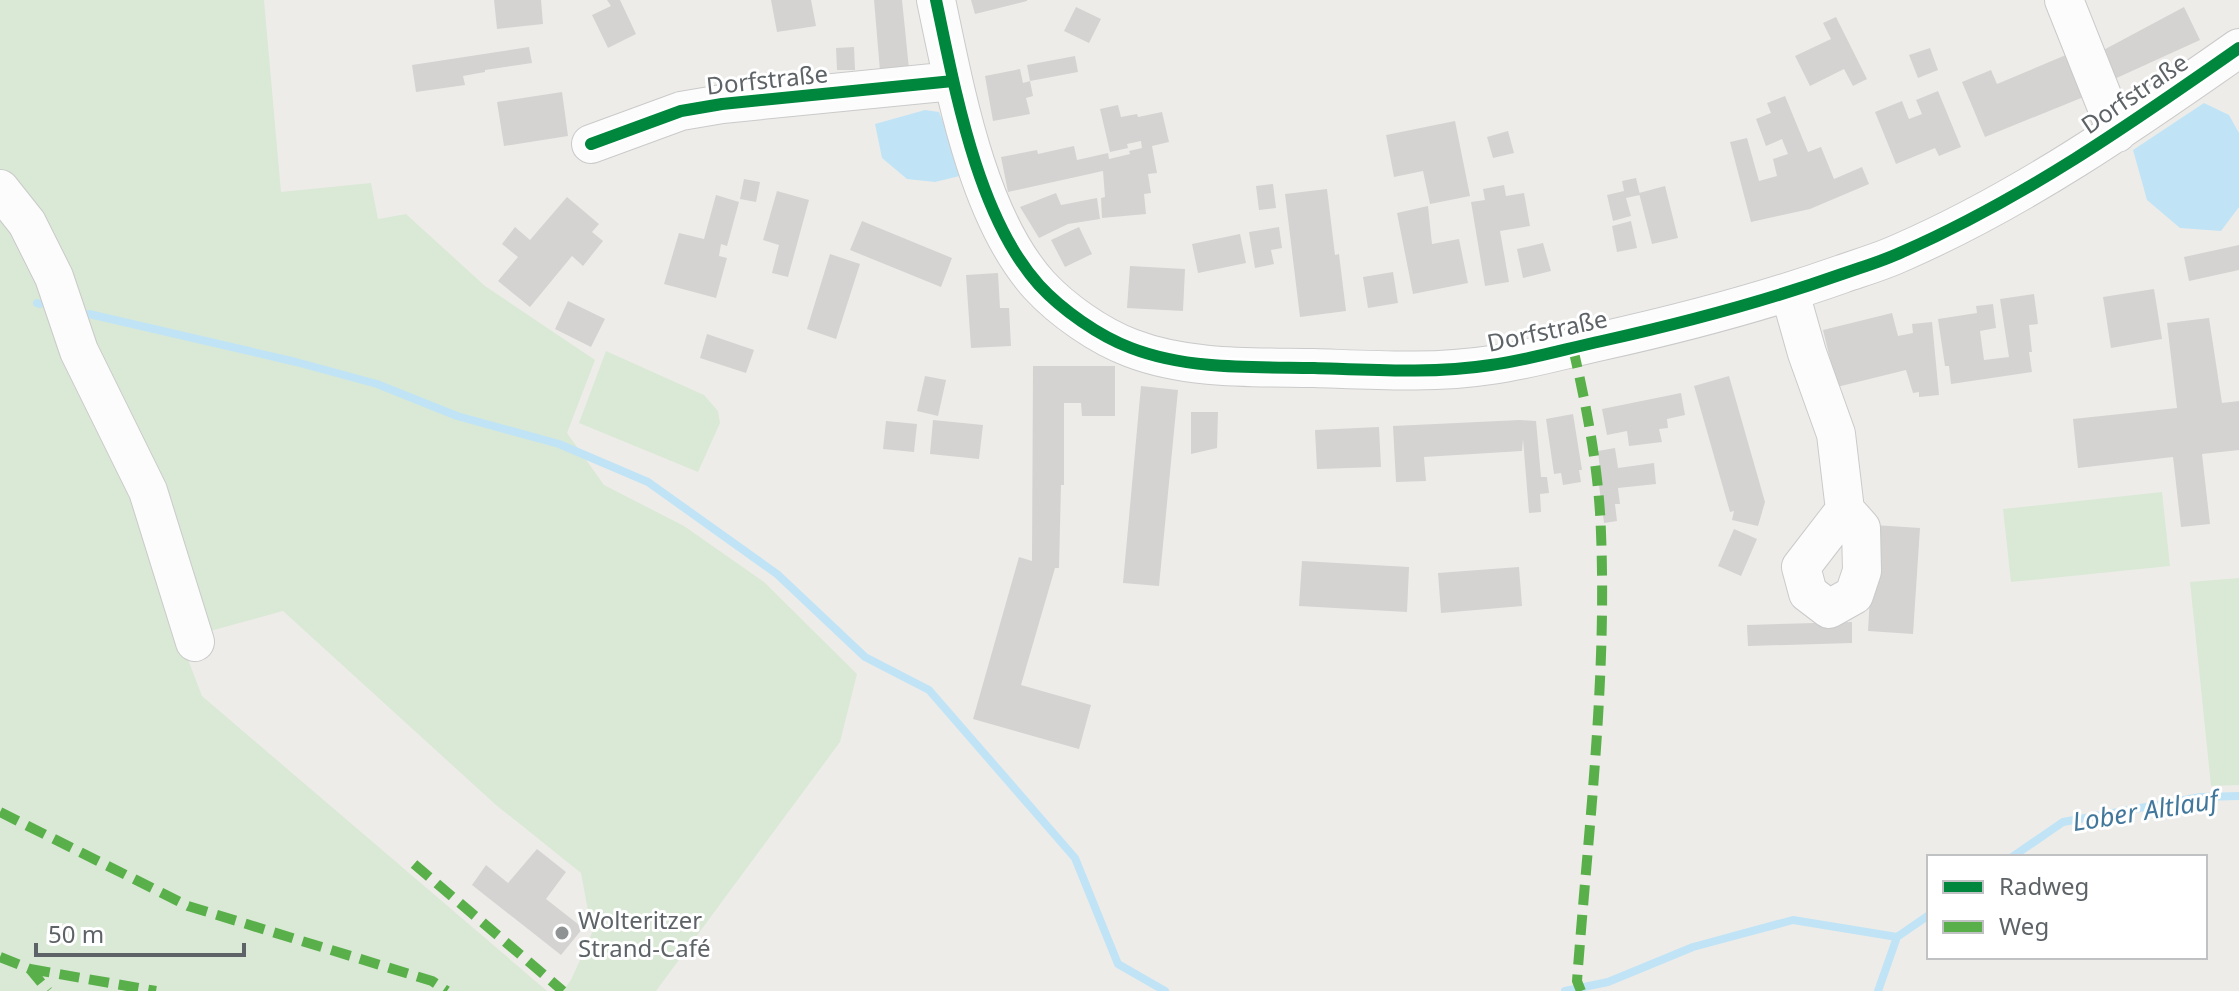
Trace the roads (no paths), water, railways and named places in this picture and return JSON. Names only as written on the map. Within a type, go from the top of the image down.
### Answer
[{"type":"street","name":"Dorfstraße","points":[[936,0],[953,81],[987,192],[1013,251],[1041,287],[1094,331],[1129,348],[1165,359],[1236,366],[1438,370],[1491,365],[1639,333],[1790,293],[1900,253],[1986,212],[2117,133],[2239,48]]},
{"type":"street","name":"Dorfstraße","points":[[2064,0],[2117,133]]},
{"type":"street","name":"Dorfstraße","points":[[591,144],[681,111],[722,104],[953,81]]},
{"type":"street","points":[[0,189],[27,223],[54,277],[79,351],[148,491],[195,642]]},
{"type":"street","points":[[1790,293],[1807,353],[1836,434],[1845,510]]},
{"type":"water","points":[[2204,103],[2229,115],[2239,133],[2239,207],[2221,231],[2180,228],[2147,200],[2133,150]]},
{"type":"water","points":[[925,110],[939,112],[964,175],[935,182],[907,179],[882,158],[875,124]]},
{"type":"waterway","points":[[89,314],[377,384],[457,416],[559,444],[648,482],[777,574],[865,657],[929,690],[1075,858],[1118,964],[1165,991]]},
{"type":"waterway","name":"Lober Altlauf","points":[[2015,855],[2063,822],[2201,797],[2239,796]]},
{"type":"waterway","name":"Lober Altlauf","points":[[1878,991],[1897,937],[1927,916]]},
{"type":"waterway","points":[[1565,991],[1608,982],[1693,947],[1793,920],[1897,937]]},
{"type":"place","name":"Wolteritzer Strand-Café","points":[[562,933]]}]
